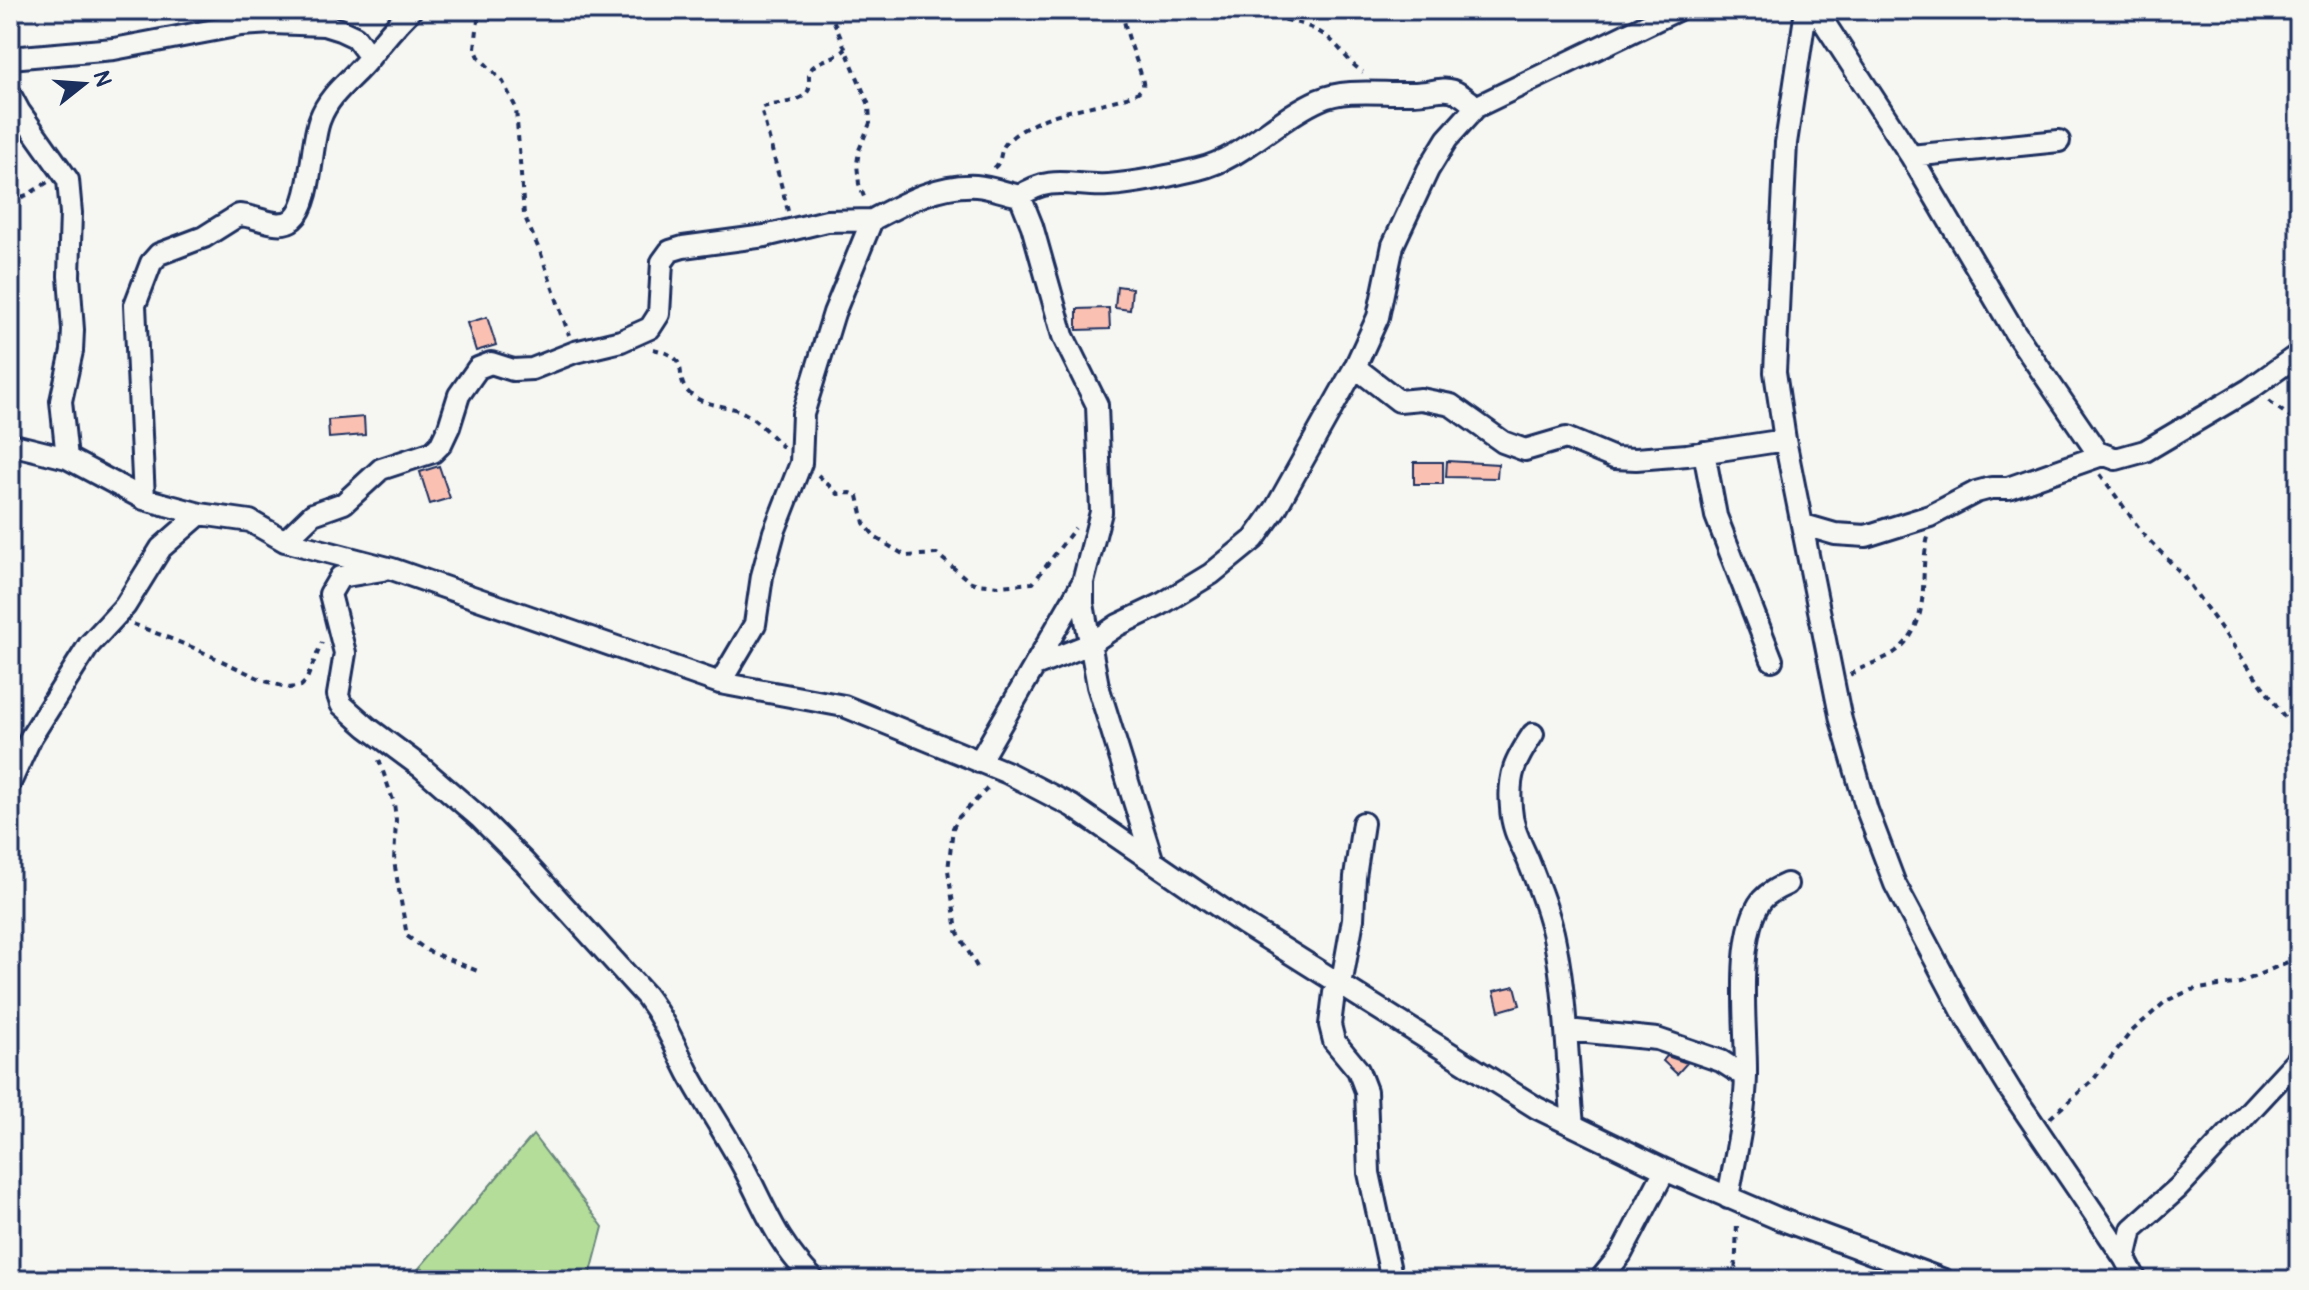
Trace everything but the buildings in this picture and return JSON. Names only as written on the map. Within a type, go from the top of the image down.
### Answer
[{"type":"street","points":[[144,499],[135,311],[151,263],[163,252],[204,237],[239,215],[281,223],[292,220],[297,215],[307,187],[320,118],[345,81],[411,10]]},
{"type":"street","points":[[1035,666],[1090,644],[1118,625],[1141,616],[1211,574],[1254,539],[1276,508],[1355,367],[1378,317],[1393,245],[1428,170],[1447,139],[1476,107],[1677,10]]},
{"type":"street","points":[[1806,10],[1786,143],[1775,372],[1785,440],[1841,720],[1867,810],[1895,884],[1965,1016],[2036,1131],[2125,1259],[2136,1280]]},
{"type":"street","points":[[1816,10],[1911,156],[2014,331],[2096,457]]},
{"type":"street","points":[[10,58],[114,49],[241,25],[272,23],[324,25],[340,30],[355,37],[370,57]]},
{"type":"street","points":[[285,541],[313,514],[344,503],[381,469],[433,452],[441,444],[459,395],[478,368],[491,363],[513,370],[532,369],[575,352],[621,341],[655,323],[661,298],[662,262],[670,251],[793,230],[827,221],[872,220],[935,191],[975,186],[1020,196],[1037,184],[1106,185],[1202,168],[1235,154],[1274,126],[1322,99],[1446,88],[1461,93],[1476,107]]},
{"type":"street","points":[[10,94],[64,172],[71,213],[69,276],[72,351],[61,397],[67,458]]},
{"type":"street","points":[[1911,156],[2059,141]]},
{"type":"street","points":[[1020,196],[1032,226],[1063,336],[1097,405],[1101,512],[1083,582],[1083,604],[1098,686],[1152,859]]},
{"type":"street","points":[[720,683],[755,624],[762,576],[774,532],[801,463],[803,414],[834,313],[872,220]]},
{"type":"street","points":[[1804,525],[1835,534],[1866,536],[1937,513],[1976,492],[2008,488],[2096,457],[2116,459],[2145,451],[2250,389],[2299,354]]},
{"type":"street","points":[[1355,367],[1399,401],[1421,399],[1451,405],[1514,448],[1525,450],[1566,438],[1614,458],[1636,459],[1785,440]]},
{"type":"street","points":[[10,444],[67,458],[144,499],[200,514],[250,521],[285,541],[392,569],[720,683],[844,706],[1008,773],[1072,806],[1244,924],[1537,1108],[1735,1200],[1944,1280]]},
{"type":"street","points":[[1704,452],[1716,516],[1772,660]]},
{"type":"street","points":[[10,783],[31,737],[67,677],[94,639],[134,593],[161,548],[200,514]]},
{"type":"street","points":[[392,569],[340,577],[330,594],[345,653],[338,698],[341,704],[480,818],[646,996],[662,1017],[691,1077],[739,1159],[776,1235],[814,1280]]},
{"type":"street","points":[[979,762],[1083,582]]},
{"type":"street","points":[[1533,734],[1512,769],[1510,806],[1513,826],[1555,939],[1567,1030],[1573,1125]]},
{"type":"street","points":[[1363,823],[1353,919],[1340,985],[1334,993],[1330,1025],[1334,1041],[1358,1070],[1366,1091],[1369,1173],[1392,1280]]},
{"type":"street","points":[[1735,1200],[1746,1077],[1746,951],[1760,902],[1769,893],[1787,884]]},
{"type":"street","points":[[1567,1030],[1657,1039],[1721,1061],[1746,1077]]},
{"type":"street","points":[[2125,1259],[2132,1229],[2178,1188],[2299,1058]]},
{"type":"street","points":[[1600,1280],[1621,1254],[1665,1170]]},
{"type":"path","points":[[454,10],[478,20],[475,48],[479,57],[503,82],[516,108],[524,215],[575,352]]},
{"type":"path","points":[[829,10],[869,105],[870,123],[857,164],[859,184],[872,220]]},
{"type":"path","points":[[975,186],[1000,164],[1004,145],[1023,130],[1061,113],[1115,101],[1140,91],[1143,77],[1122,22],[1123,10]]},
{"type":"path","points":[[1250,10],[1285,18],[1331,39],[1351,63],[1391,91]]},
{"type":"path","points":[[793,230],[761,108],[803,96],[808,90],[813,67],[839,56],[846,49]]},
{"type":"path","points":[[10,201],[27,195],[64,172]]},
{"type":"path","points":[[621,341],[676,357],[689,394],[701,401],[743,411],[838,494],[858,496],[864,523],[876,538],[892,549],[906,556],[937,554],[969,581],[983,586],[1033,583],[1081,522],[1101,512]]},
{"type":"path","points":[[2250,389],[2284,410],[2299,424]]},
{"type":"path","points":[[2096,457],[2144,535],[2182,574],[2299,737]]},
{"type":"path","points":[[1835,686],[1862,666],[1898,650],[1913,631],[1923,605],[1924,550],[1937,513]]},
{"type":"path","points":[[110,622],[137,625],[265,681],[289,688],[306,681],[334,610]]},
{"type":"path","points":[[367,727],[394,803],[394,861],[407,936],[428,951],[480,972]]},
{"type":"path","points":[[977,967],[957,931],[948,870],[953,828],[978,796],[1008,773]]},
{"type":"path","points":[[2036,1131],[2093,1080],[2131,1032],[2166,1001],[2191,990],[2240,983],[2299,957]]},
{"type":"path","points":[[1735,1200],[1735,1280]]},
{"type":"green space","points":[[533,1135],[603,1227],[589,1280],[409,1280]]}]
